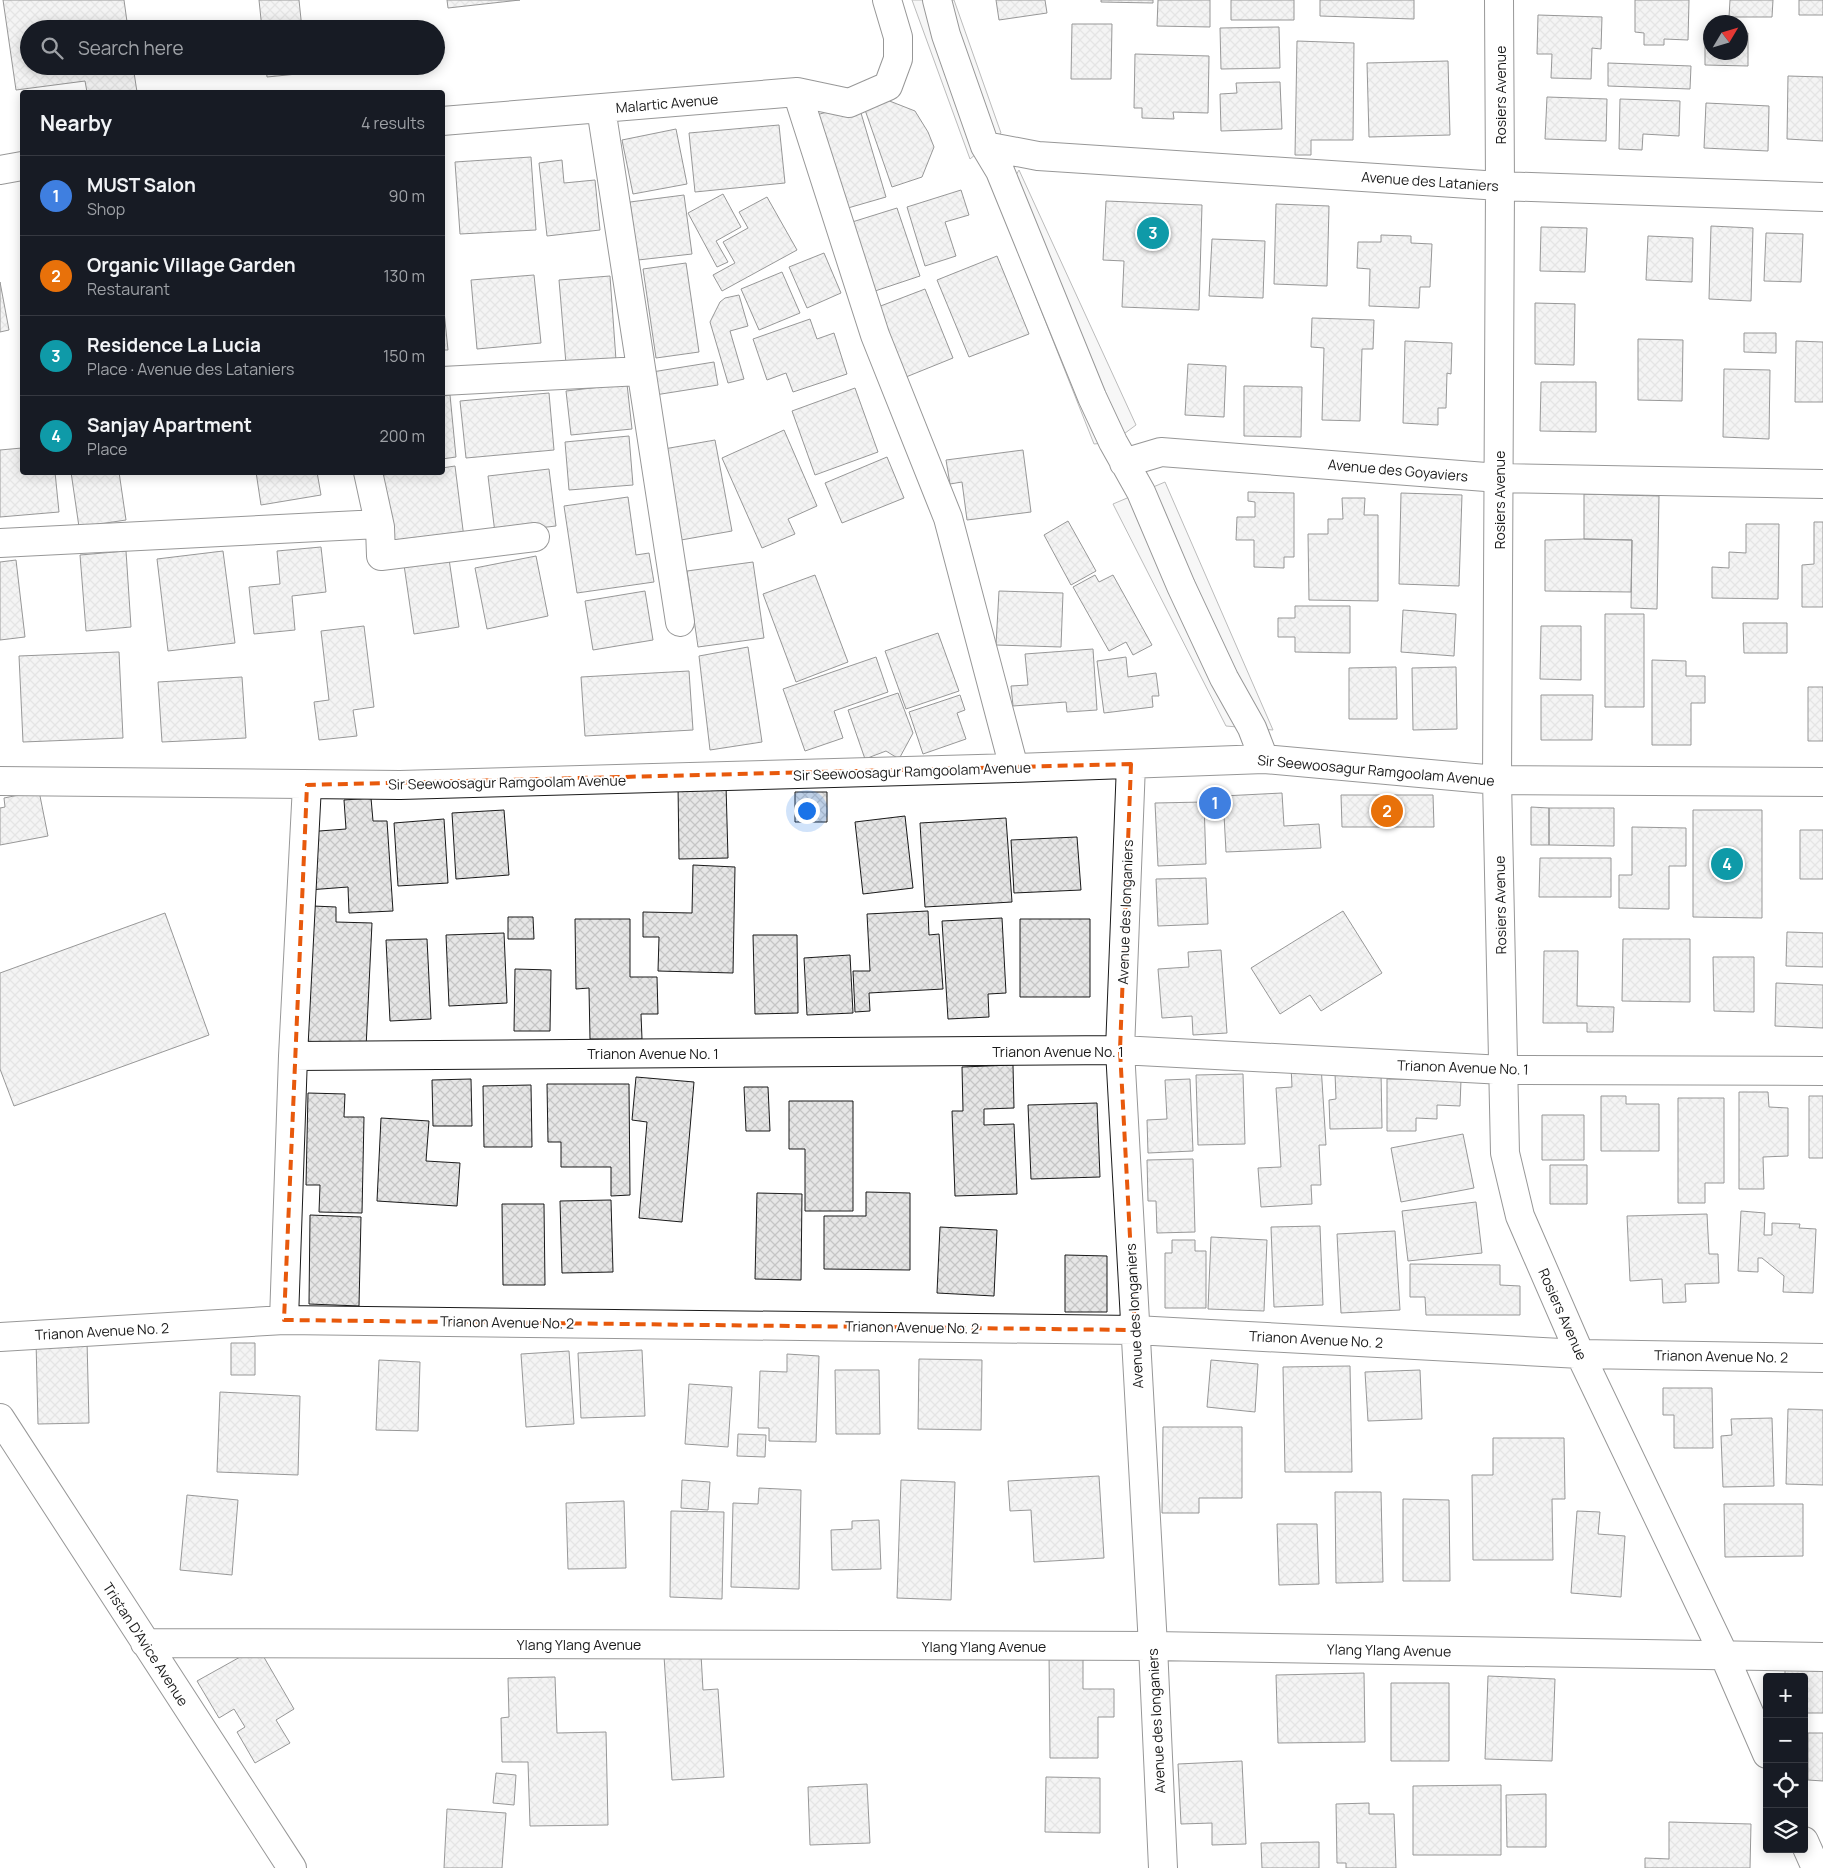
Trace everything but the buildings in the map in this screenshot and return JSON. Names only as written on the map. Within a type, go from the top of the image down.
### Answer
[{"type":"street","name":"Malartic Avenue","points":[[445,121],[797,92],[849,103],[888,86],[898,59],[898,37],[886,0]]},
{"type":"street","points":[[937,0],[946,35],[986,146],[1000,171],[1092,397],[1124,463],[1141,492],[1181,586],[1224,678],[1252,728],[1264,759]]},
{"type":"street","name":"Rosiers Avenue","points":[[1499,0],[1497,780],[1505,1153],[1520,1216],[1580,1354],[1724,1655],[1763,1745]]},
{"type":"street","points":[[797,92],[875,335],[948,518],[1014,768]]},
{"type":"street","points":[[601,108],[680,622]]},
{"type":"street","name":"Avenue des Lataniers","points":[[986,146],[1038,156],[1500,186],[1823,197]]},
{"type":"street","points":[[1000,171],[1038,156]]},
{"type":"street","points":[[0,170],[20,166]]},
{"type":"street","points":[[445,380],[641,371]]},
{"type":"street","name":"Avenue des Goyaviers","points":[[1124,463],[1161,452],[1499,478],[1823,484]]},
{"type":"street","points":[[369,475],[379,524],[382,556],[535,537]]},
{"type":"street","points":[[0,543],[379,524]]},
{"type":"street","name":"Sir Seewoosagur Ramgoolam Avenue","points":[[0,781],[400,785],[1264,759],[1497,780],[1823,782]]},
{"type":"street","name":"Avenue des longaniers","points":[[1131,764],[1120,1050],[1153,1646],[1163,1868]]},
{"type":"street","points":[[284,1320],[293,1056],[307,785]]},
{"type":"street","name":"Trianon Avenue No. 1","points":[[293,1056],[1120,1050],[1504,1070],[1823,1071]]},
{"type":"street","name":"Trianon Avenue No. 2","points":[[0,1337],[284,1320],[1135,1330],[1580,1354],[1823,1358]]},
{"type":"street","name":"Tristan D'Avice Avenue","points":[[0,1418],[292,1868]]},
{"type":"street","name":"Ylang Ylang Avenue","points":[[145,1643],[1153,1646],[1823,1657]]},
{"type":"street","points":[[1808,1850],[1816,1868]]},
{"type":"highlighted area","points":[[1131,764],[1120,1050],[1135,1330],[284,1320],[307,785]]},
{"type":"shaded area","points":[[912,0],[954,0],[1001,133],[970,159]]},
{"type":"shaded area","points":[[1019,170],[1136,425],[1113,442],[1094,444],[999,204]]},
{"type":"shaded area","points":[[1165,482],[1273,730],[1226,726],[1113,504]]},
{"type":"place","name":"Residence La Lucia","points":[[1153,233]]},
{"type":"place","name":"MUST Salon","points":[[1215,803]]},
{"type":"place","name":"Organic Village Garden","points":[[1387,811]]},
{"type":"place","name":"Sanjay Apartment","points":[[1727,864]]}]
